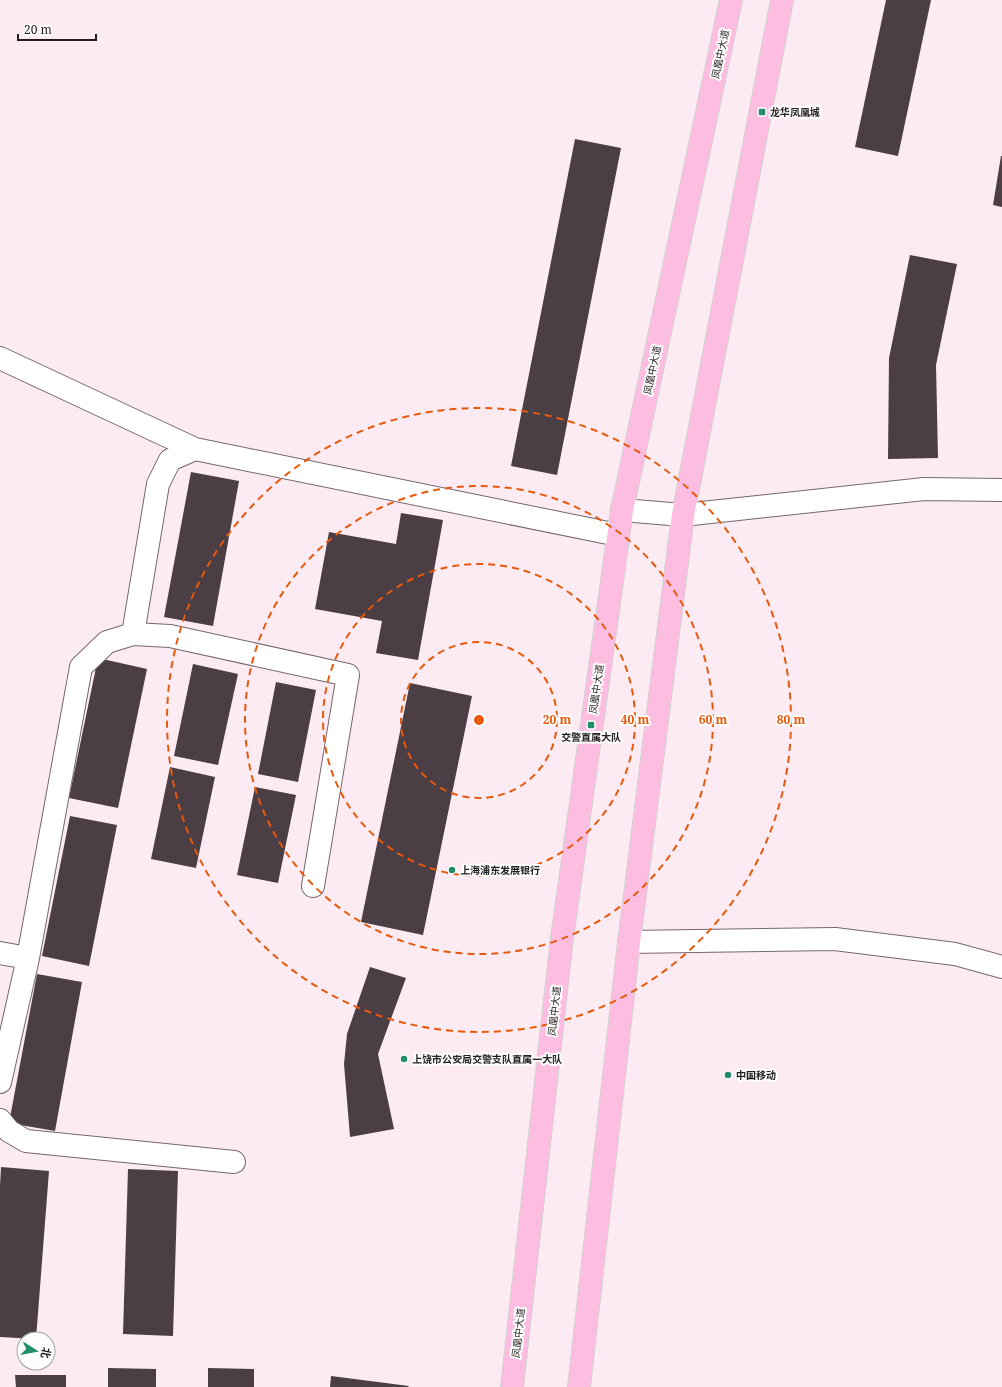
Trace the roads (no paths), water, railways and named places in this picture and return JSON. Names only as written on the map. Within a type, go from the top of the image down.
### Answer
[{"type":"main road","name":"凤凰中大道","points":[[512,1387],[562,938],[618,535],[622,510],[731,0]]},
{"type":"main road","points":[[579,1387],[629,942],[683,516],[782,0]]},
{"type":"main road","points":[[586,1331],[596,1387]]},
{"type":"street","points":[[0,358],[195,449],[618,535]]},
{"type":"street","points":[[133,634],[158,484],[170,460],[195,449]]},
{"type":"street","points":[[622,510],[683,516],[924,489],[1002,490]]},
{"type":"street","points":[[0,1082],[28,958],[81,668],[108,642],[133,634],[170,636],[348,675],[313,886]]},
{"type":"street","points":[[629,942],[835,939],[955,954],[1002,968]]},
{"type":"street","points":[[0,953],[28,958]]},
{"type":"street","points":[[0,1120],[9,1131],[26,1141],[234,1162]]},
{"type":"place","name":"龙华凤凰城","points":[[762,112]]},
{"type":"place","name":"交警直属大队","points":[[591,725]]},
{"type":"place","name":"上海浦东发展银行","points":[[452,870]]},
{"type":"place","name":"上饶市公安局交警支队直属一大队","points":[[404,1059]]},
{"type":"place","name":"中国移动","points":[[728,1075]]}]
